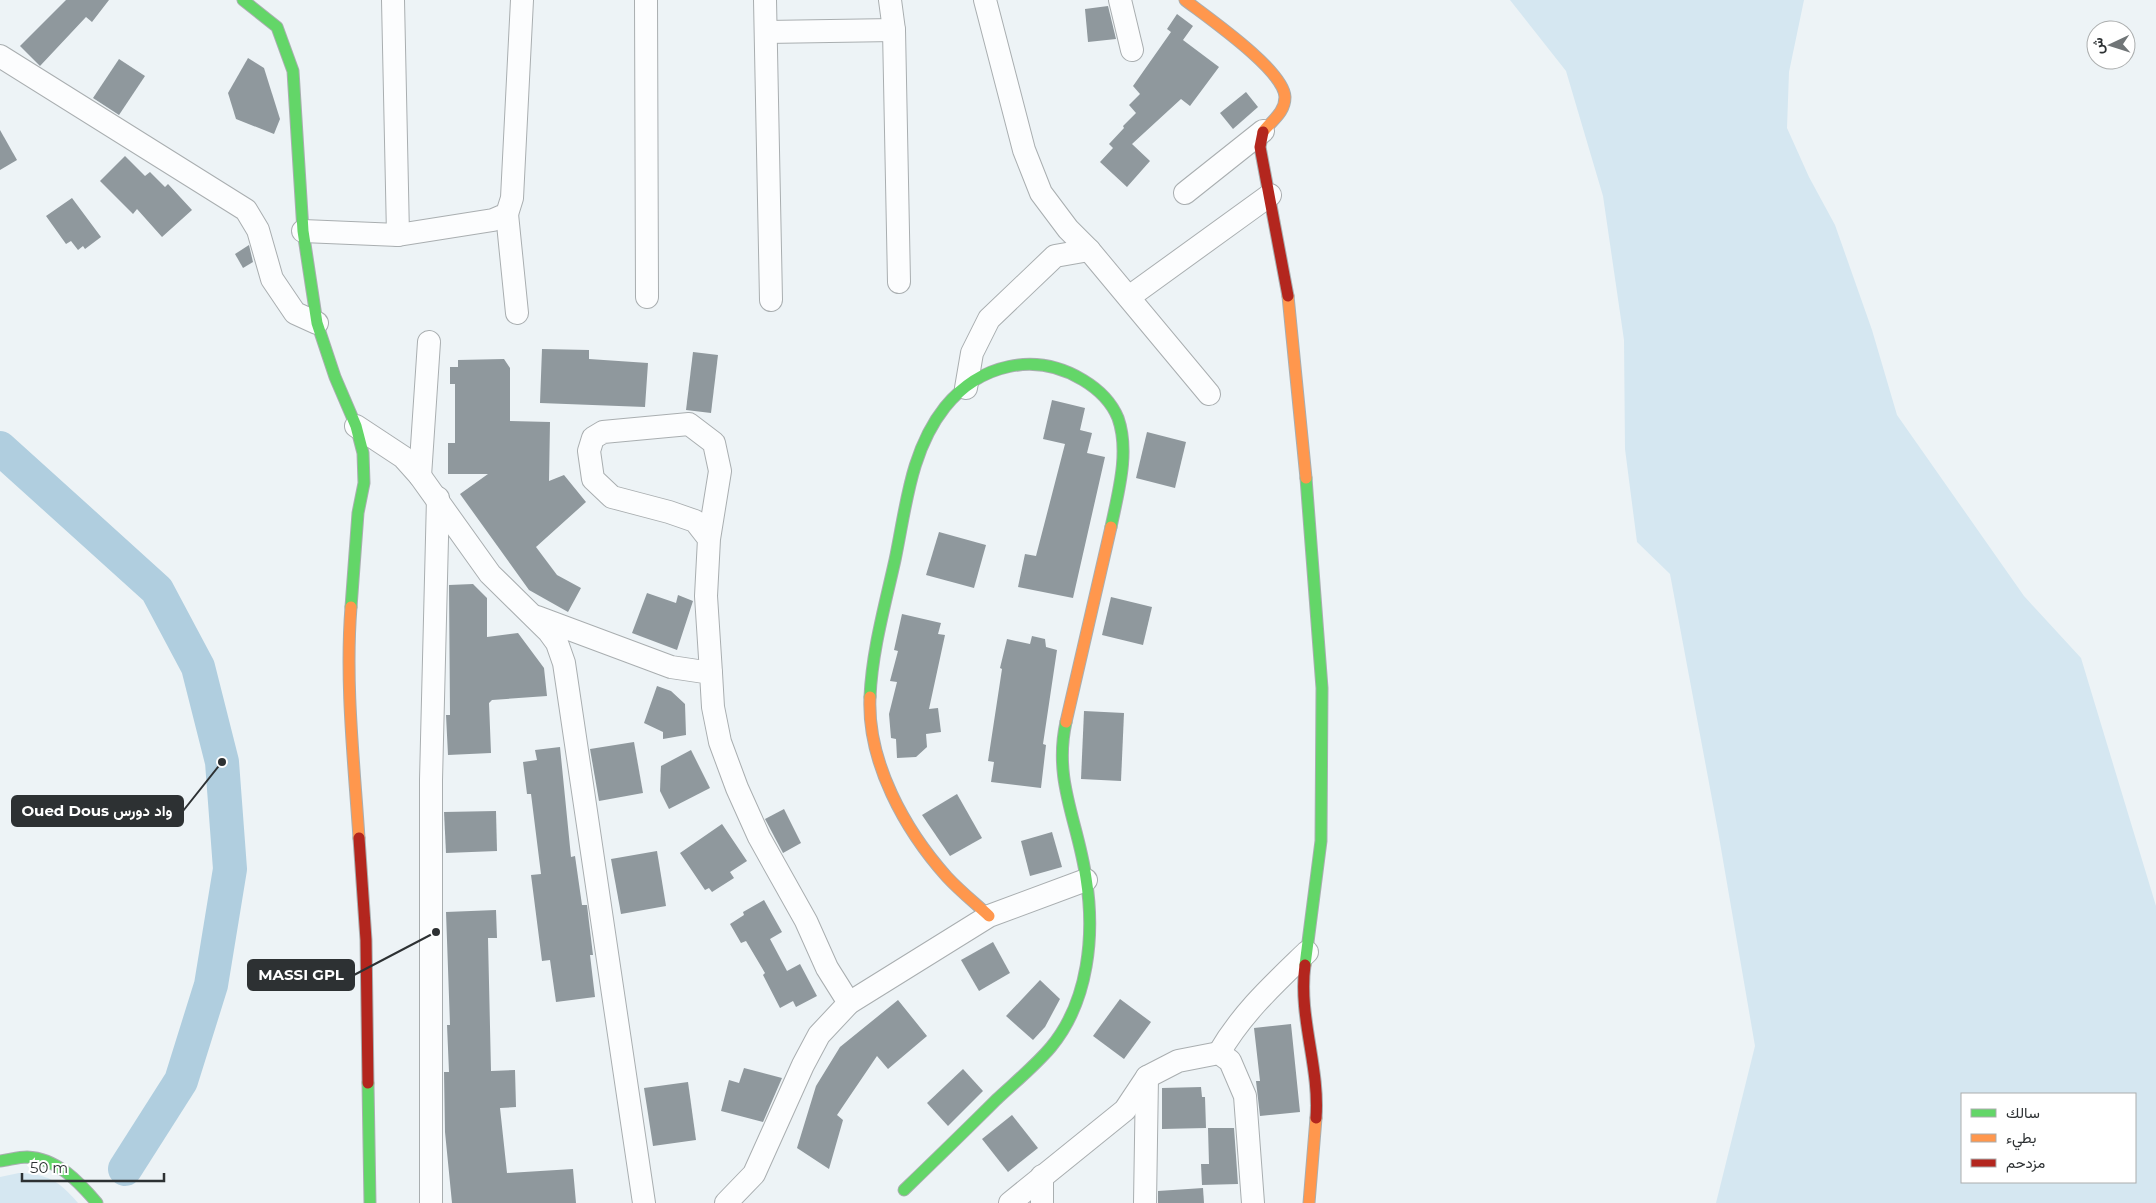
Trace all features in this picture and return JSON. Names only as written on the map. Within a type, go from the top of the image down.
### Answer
[{"type":"street","points":[[393,0],[398,235]]},
{"type":"street","points":[[517,313],[507,214],[512,198],[522,0]]},
{"type":"street","points":[[646,0],[646,297]]},
{"type":"street","points":[[765,0],[771,300]]},
{"type":"street","points":[[890,0],[894,30],[899,282]]},
{"type":"street","points":[[985,0],[1024,150],[1041,193],[1068,229],[1089,250],[1209,394]]},
{"type":"street","points":[[1120,0],[1132,50]]},
{"type":"street","points":[[1185,0],[1245,46],[1283,86],[1285,99],[1281,112],[1263,131],[1185,193]]},
{"type":"street","points":[[247,1],[277,27],[293,71],[303,231],[317,323],[335,377],[356,426],[363,453],[364,483],[358,513],[349,628],[352,730],[366,940],[370,1203]]},
{"type":"street","points":[[766,32],[894,30]]},
{"type":"street","points":[[0,56],[246,210],[258,230],[272,279],[295,313],[317,323]]},
{"type":"street","points":[[1263,131],[1260,147],[1287,291],[1302,422],[1322,688],[1321,842],[1307,952],[1304,1001],[1317,1100],[1309,1203]]},
{"type":"street","points":[[1129,297],[1270,195]]},
{"type":"street","points":[[303,231],[398,235],[493,220],[507,214]]},
{"type":"street","points":[[966,388],[972,353],[989,320],[1055,256],[1089,250]]},
{"type":"street","points":[[420,476],[429,342]]},
{"type":"street","points":[[904,1190],[1051,1047],[1069,1021],[1079,992],[1091,943],[1086,880],[1081,850],[1068,806],[1060,757],[1071,692],[1121,472],[1120,425],[1107,397],[1073,373],[1033,363],[994,370],[966,388],[939,415],[916,460],[874,656],[869,716],[874,746],[886,780],[912,829],[946,876],[989,916]]},
{"type":"street","points":[[709,540],[695,521],[612,497],[593,480],[589,451],[593,438],[603,432],[689,424],[714,443],[720,471],[709,540],[706,596],[713,707],[720,742],[759,837],[806,921],[827,968],[849,1003]]},
{"type":"street","points":[[356,426],[403,457],[438,498],[460,534],[490,574],[557,643],[564,663],[644,1203]]},
{"type":"street","points":[[432,1203],[431,780],[438,498]]},
{"type":"street","points":[[531,615],[671,667],[711,674]]},
{"type":"street","points":[[726,1203],[754,1174],[803,1065],[819,1035],[849,1003],[989,916],[1086,880]]},
{"type":"street","points":[[1219,1053],[1233,1028],[1251,1007],[1307,952]]},
{"type":"street","points":[[1010,1203],[1125,1110],[1147,1077],[1178,1061],[1219,1053],[1230,1061],[1245,1096],[1253,1203]]},
{"type":"street","points":[[1145,1203],[1147,1077]]},
{"type":"street","points":[[0,1161],[29,1157],[55,1165],[76,1178],[96,1203]]},
{"type":"street","points":[[1042,1176],[1042,1203]]},
{"type":"shaded area","points":[[1510,0],[1804,0],[1789,72],[1787,128],[1809,177],[1835,225],[1872,330],[1897,415],[2024,596],[2081,658],[2156,906],[2156,1203],[1716,1203],[1755,1046],[1718,831],[1670,574],[1637,542],[1625,449],[1624,340],[1603,196],[1566,71]]},
{"type":"shaded area","points":[[19,1173],[38,1175],[52,1180],[65,1189],[78,1203],[0,1203],[0,1177]]},
{"type":"building","points":[[66,0],[109,0],[92,22],[86,17],[40,66],[20,46]]},
{"type":"building","points":[[1108,6],[1116,39],[1088,42],[1085,9]]},
{"type":"building","points":[[1177,14],[1193,26],[1183,40],[1219,67],[1190,106],[1181,99],[1132,144],[1150,161],[1127,187],[1100,162],[1113,148],[1109,144],[1136,113],[1129,105],[1140,94],[1133,86],[1171,32],[1167,29]]},
{"type":"building","points":[[248,58],[264,68],[280,119],[274,134],[236,119],[228,93]]},
{"type":"building","points":[[119,59],[145,76],[119,115],[93,98]]},
{"type":"building","points":[[1246,92],[1258,107],[1233,129],[1220,113]]},
{"type":"building","points":[[0,130],[17,160],[0,170]]},
{"type":"building","points":[[125,156],[145,176],[150,172],[165,187],[168,184],[192,210],[162,237],[137,209],[133,214],[100,181]]},
{"type":"building","points":[[72,198],[101,237],[85,249],[83,246],[78,250],[71,241],[66,244],[46,216]]},
{"type":"building","points":[[249,245],[253,262],[243,268],[235,254]]},
{"type":"building","points":[[542,349],[589,350],[589,359],[648,363],[645,407],[540,403]]},
{"type":"building","points":[[693,352],[718,355],[711,413],[686,410]]},
{"type":"building","points":[[504,359],[510,368],[510,421],[550,422],[549,481],[564,475],[586,502],[536,547],[557,575],[581,588],[568,612],[529,590],[460,494],[488,474],[448,474],[448,443],[455,443],[455,384],[450,384],[450,367],[458,367],[458,360]]},
{"type":"building","points":[[1052,400],[1085,408],[1080,430],[1092,433],[1087,453],[1105,457],[1073,598],[1018,587],[1025,554],[1036,556],[1065,444],[1043,439]]},
{"type":"building","points":[[1147,432],[1186,442],[1175,488],[1136,478]]},
{"type":"building","points":[[939,532],[986,545],[974,588],[926,575]]},
{"type":"building","points":[[473,584],[487,598],[487,637],[518,633],[544,668],[547,696],[492,700],[489,703],[491,753],[448,755],[446,715],[450,715],[449,585]]},
{"type":"building","points":[[647,593],[676,603],[678,595],[693,601],[677,650],[632,633]]},
{"type":"building","points":[[1111,597],[1152,607],[1143,645],[1102,635]]},
{"type":"building","points":[[902,614],[941,623],[938,634],[945,635],[929,709],[938,708],[941,732],[926,734],[927,747],[916,757],[897,758],[896,739],[891,738],[889,714],[897,682],[890,681],[898,651],[894,650]]},
{"type":"building","points":[[1032,636],[1045,639],[1046,647],[1057,650],[1043,744],[1046,745],[1041,788],[991,782],[994,762],[988,761],[1002,669],[1000,668],[1007,639],[1030,644]]},
{"type":"building","points":[[657,686],[671,691],[685,704],[686,735],[663,739],[663,732],[644,723]]},
{"type":"building","points":[[1084,711],[1124,713],[1121,781],[1081,779]]},
{"type":"building","points":[[634,742],[643,793],[599,801],[590,749]]},
{"type":"building","points":[[560,747],[571,857],[575,856],[582,905],[587,905],[593,955],[590,955],[595,997],[556,1002],[550,960],[542,961],[531,875],[541,874],[531,794],[527,794],[523,762],[537,760],[535,750]]},
{"type":"building","points":[[691,750],[710,788],[669,809],[660,791],[661,766]]},
{"type":"building","points":[[957,794],[982,838],[950,856],[922,815]]},
{"type":"building","points":[[784,809],[801,843],[783,853],[765,819]]},
{"type":"building","points":[[496,811],[497,851],[446,853],[444,812]]},
{"type":"building","points":[[722,824],[747,861],[730,872],[734,878],[712,892],[709,888],[705,890],[680,853]]},
{"type":"building","points":[[1052,832],[1062,867],[1030,876],[1021,841]]},
{"type":"building","points":[[657,851],[666,906],[621,914],[611,859]]},
{"type":"building","points":[[764,900],[782,932],[770,939],[787,971],[800,964],[817,996],[796,1007],[793,1001],[780,1008],[763,975],[765,973],[746,941],[741,943],[730,924],[744,915],[743,912]]},
{"type":"building","points":[[496,910],[497,938],[488,938],[491,1071],[515,1070],[516,1107],[500,1108],[507,1173],[573,1169],[576,1203],[452,1203],[445,1132],[444,1072],[449,1072],[447,1025],[450,1025],[446,912]]},
{"type":"building","points":[[993,942],[1010,973],[979,991],[961,960]]},
{"type":"building","points":[[1040,980],[1060,999],[1045,1027],[1033,1040],[1006,1016]]},
{"type":"building","points":[[1120,999],[1151,1022],[1124,1059],[1093,1036]]},
{"type":"building","points":[[898,1000],[927,1036],[888,1069],[877,1056],[837,1115],[843,1120],[829,1169],[797,1148],[816,1086],[840,1047]]},
{"type":"building","points":[[1291,1024],[1300,1112],[1260,1116],[1256,1081],[1260,1081],[1254,1028]]},
{"type":"building","points":[[744,1068],[782,1078],[763,1122],[721,1111],[729,1080],[739,1083]]},
{"type":"building","points":[[963,1069],[983,1091],[948,1126],[927,1103]]},
{"type":"building","points":[[688,1082],[696,1140],[653,1146],[644,1088]]},
{"type":"building","points":[[1201,1087],[1202,1097],[1205,1097],[1206,1128],[1162,1129],[1162,1088]]},
{"type":"building","points":[[1012,1115],[1038,1148],[1008,1172],[982,1139]]},
{"type":"building","points":[[1208,1128],[1234,1128],[1238,1184],[1202,1185],[1201,1164],[1209,1164]]},
{"type":"building","points":[[1203,1188],[1204,1203],[1158,1203],[1158,1191]]},
{"type":"waterway","points":[[0,448],[157,590],[198,667],[222,762],[230,869],[211,985],[181,1081],[125,1169]]},
{"type":"traffic: fast","points":[[243,0],[277,27],[293,71],[303,231],[317,323],[335,377],[356,426],[363,453],[364,483],[358,513],[351,607]]},
{"type":"traffic: fast","points":[[870,697],[873,663],[911,480],[924,442],[933,424],[959,392],[991,372],[1009,366],[1027,364],[1065,371],[1094,387],[1112,406],[1118,418],[1123,445],[1122,472],[1111,527]]},
{"type":"traffic: fast","points":[[1305,965],[1321,841],[1322,688],[1306,478]]},
{"type":"traffic: fast","points":[[904,1190],[1051,1047],[1064,1029],[1074,1009],[1086,966],[1090,922],[1086,878],[1065,782],[1063,743],[1066,722]]},
{"type":"traffic: fast","points":[[368,1083],[370,1203]]},
{"type":"traffic: fast","points":[[0,1161],[27,1157],[38,1158],[58,1166],[75,1179],[97,1203]]},
{"type":"traffic: slow","points":[[1185,0],[1259,59],[1281,86],[1285,97],[1283,108],[1263,132]]},
{"type":"traffic: slow","points":[[1288,296],[1306,478]]},
{"type":"traffic: slow","points":[[1066,722],[1111,527]]},
{"type":"traffic: slow","points":[[351,607],[349,636],[350,693],[359,838]]},
{"type":"traffic: slow","points":[[870,697],[875,746],[882,770],[903,817],[947,877],[989,916]]},
{"type":"traffic: slow","points":[[1309,1203],[1316,1118]]},
{"type":"traffic: jam","points":[[1263,132],[1260,147],[1288,296]]},
{"type":"traffic: jam","points":[[359,838],[366,940],[368,1083]]},
{"type":"traffic: jam","points":[[1305,965],[1304,1004],[1315,1080],[1316,1118]]},
{"type":"place","name":"Oued Dous واد دورس","points":[[222,762]]},
{"type":"place","name":"MASSI GPL","points":[[436,932]]}]
